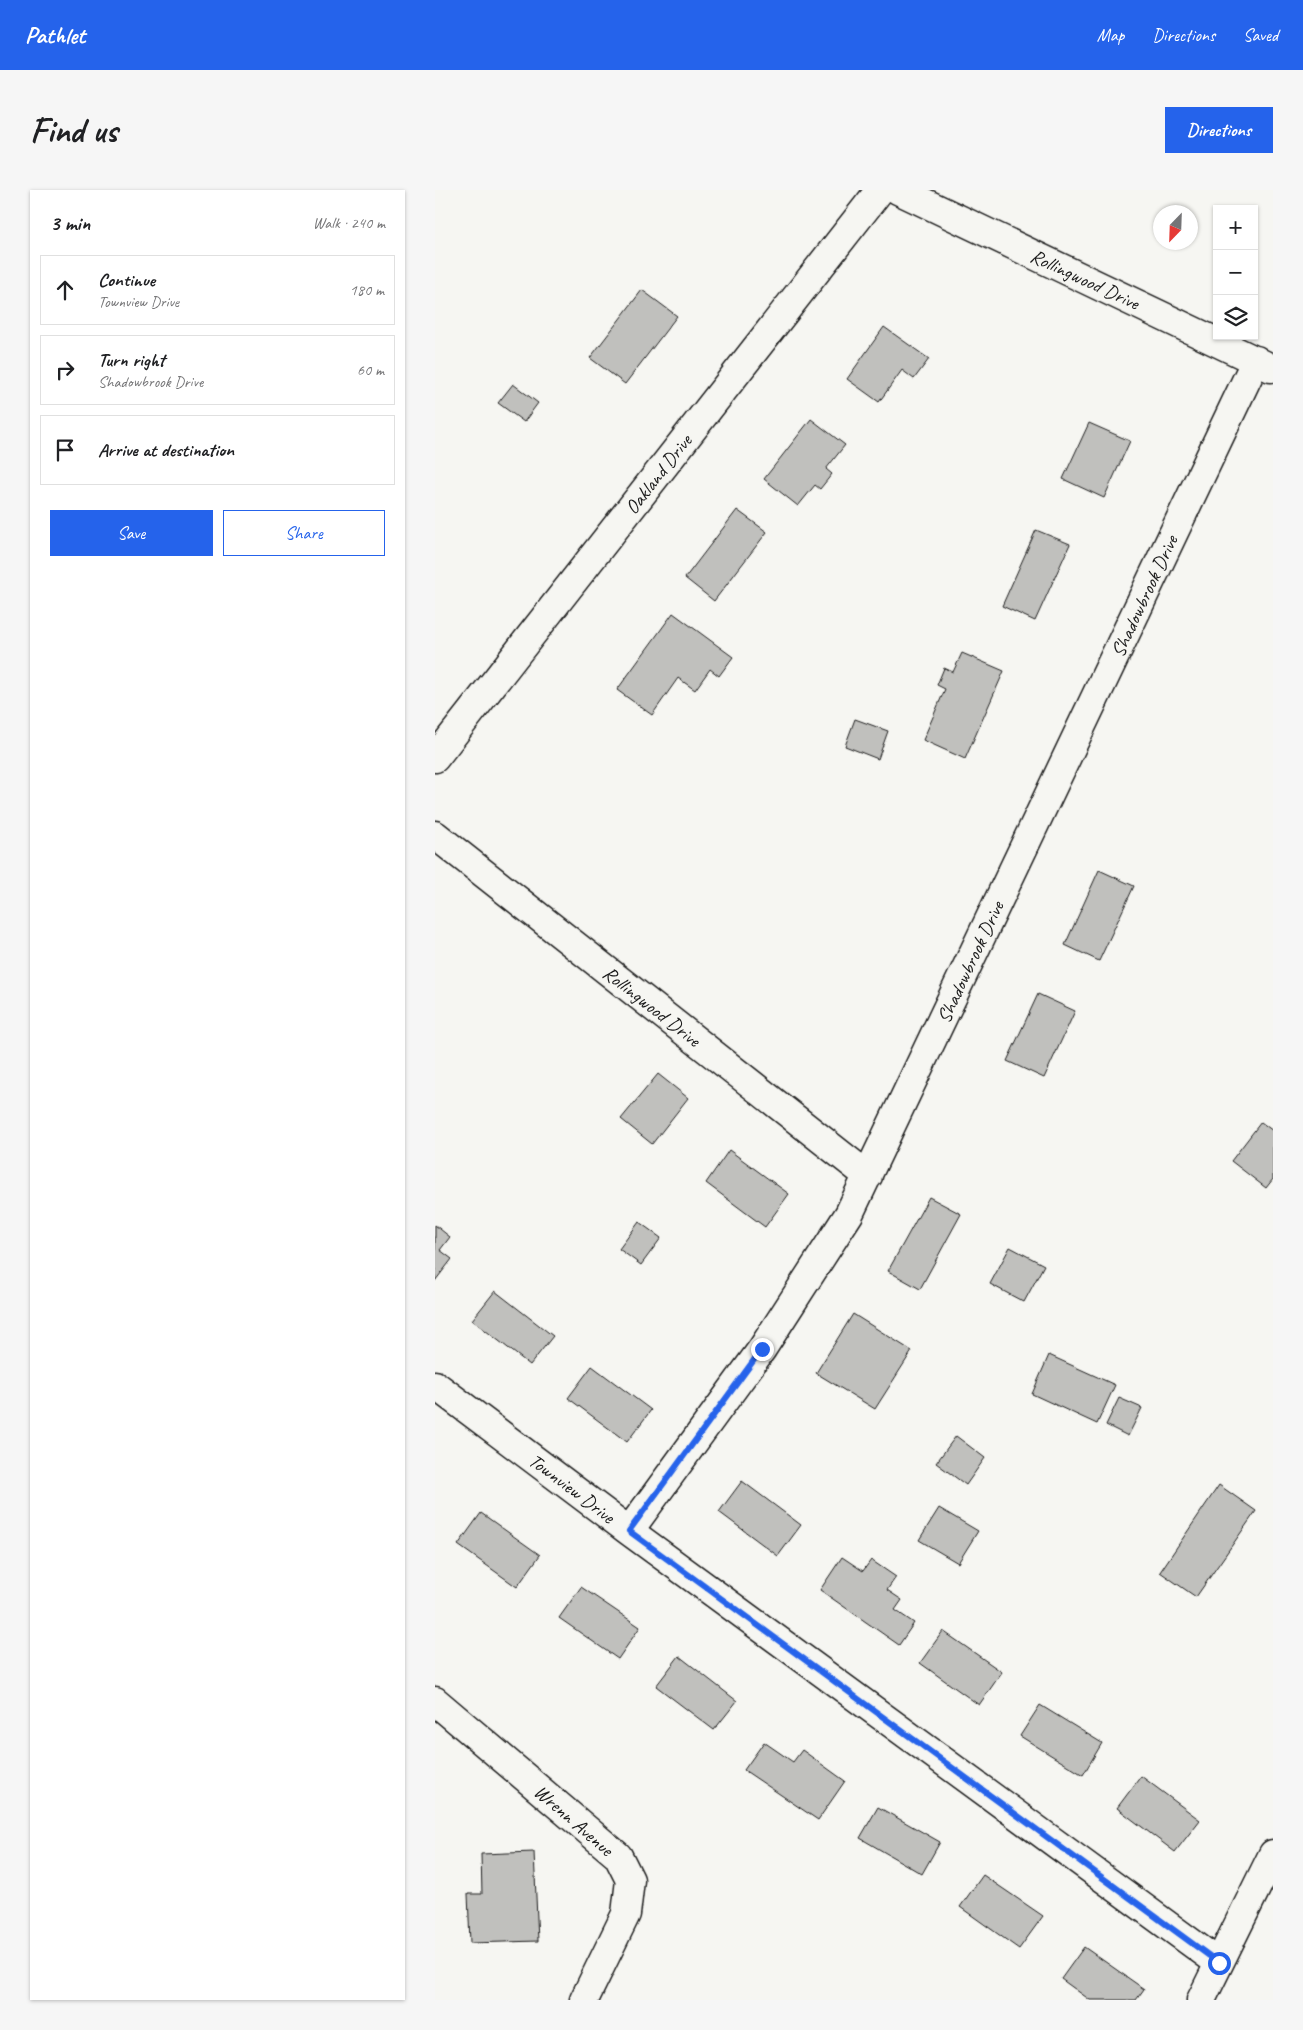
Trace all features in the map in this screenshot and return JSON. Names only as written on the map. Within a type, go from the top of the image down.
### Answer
[{"type":"street","name":"Oakland Drive","points":[[435,758],[880,190]]},
{"type":"street","name":"Rollingwood Drive","points":[[898,190],[1264,364]]},
{"type":"street","name":"Shadowbrook Drive","points":[[629,1531],[762,1349],[849,1214],[1264,364]]},
{"type":"street","name":"Rollingwood Drive","points":[[435,836],[868,1176]]},
{"type":"street","name":"Townview Drive","points":[[435,1385],[629,1531],[1219,1963]]},
{"type":"street","name":"Wrenn Avenue","points":[[435,1701],[618,1856],[630,1880],[626,1914],[584,2000]]},
{"type":"street","points":[[1201,2000],[1273,1854]]},
{"type":"building","points":[[642,290],[677,316],[625,384],[590,358]]},
{"type":"building","points":[[884,327],[929,359],[914,379],[902,370],[879,402],[847,379]]},
{"type":"building","points":[[513,384],[538,403],[524,422],[498,403]]},
{"type":"building","points":[[811,419],[845,445],[826,469],[832,474],[820,489],[815,485],[798,506],[764,479]]},
{"type":"building","points":[[1089,423],[1130,441],[1104,498],[1063,479]]},
{"type":"building","points":[[737,510],[767,532],[714,601],[685,578]]},
{"type":"building","points":[[1036,530],[1070,544],[1035,621],[1002,606]]},
{"type":"building","points":[[673,613],[733,657],[719,676],[710,669],[695,690],[678,678],[652,715],[617,690]]},
{"type":"building","points":[[962,653],[1004,671],[965,759],[923,740],[945,689],[937,685],[944,668],[953,672]]},
{"type":"building","points":[[855,719],[888,731],[878,759],[845,746]]},
{"type":"building","points":[[1099,870],[1134,886],[1099,961],[1065,945]]},
{"type":"building","points":[[1038,994],[1075,1011],[1044,1078],[1007,1061]]},
{"type":"building","points":[[658,1074],[688,1098],[652,1144],[621,1119]]},
{"type":"building","points":[[1261,1122],[1273,1131],[1273,1179],[1266,1188],[1231,1161]]},
{"type":"building","points":[[729,1150],[789,1194],[765,1227],[706,1183]]},
{"type":"building","points":[[929,1197],[961,1214],[920,1289],[888,1271]]},
{"type":"building","points":[[639,1222],[661,1238],[641,1265],[619,1249]]},
{"type":"building","points":[[435,1225],[450,1237],[440,1250],[452,1259],[435,1281]]},
{"type":"building","points":[[1010,1247],[1044,1265],[1024,1302],[990,1284]]},
{"type":"building","points":[[495,1291],[553,1336],[530,1365],[472,1320]]},
{"type":"building","points":[[853,1314],[912,1351],[875,1409],[816,1373]]},
{"type":"building","points":[[1049,1355],[1115,1385],[1097,1424],[1032,1394]]},
{"type":"building","points":[[592,1366],[651,1410],[627,1442],[568,1398]]},
{"type":"building","points":[[1119,1398],[1142,1408],[1128,1436],[1106,1425]]},
{"type":"building","points":[[956,1436],[985,1458],[966,1485],[936,1463]]},
{"type":"building","points":[[742,1481],[801,1525],[778,1556],[719,1512]]},
{"type":"building","points":[[1219,1485],[1256,1511],[1196,1597],[1160,1572]]},
{"type":"building","points":[[939,1508],[978,1531],[958,1563],[919,1540]]},
{"type":"building","points":[[481,1513],[540,1555],[517,1587],[458,1545]]},
{"type":"building","points":[[842,1557],[863,1571],[871,1560],[896,1577],[887,1590],[902,1600],[895,1610],[914,1623],[899,1645],[820,1590]]},
{"type":"building","points":[[581,1587],[640,1627],[618,1659],[559,1618]]},
{"type":"building","points":[[943,1631],[1002,1672],[979,1705],[920,1663]]},
{"type":"building","points":[[679,1656],[737,1701],[714,1730],[656,1686]]},
{"type":"building","points":[[1040,1705],[1102,1743],[1083,1775],[1020,1736]]},
{"type":"building","points":[[764,1742],[793,1762],[802,1750],[845,1781],[818,1820],[744,1770]]},
{"type":"building","points":[[1141,1776],[1200,1820],[1175,1852],[1117,1808]]},
{"type":"building","points":[[878,1807],[940,1842],[922,1874],[860,1838]]},
{"type":"building","points":[[534,1852],[538,1941],[470,1943],[468,1894],[482,1894],[481,1854]]},
{"type":"building","points":[[983,1875],[1043,1916],[1019,1949],[960,1907]]},
{"type":"building","points":[[1084,1947],[1144,1989],[1136,2000],[1090,2000],[1061,1979]]},
{"type":"route","points":[[762,1349],[629,1531],[1219,1963]]}]
